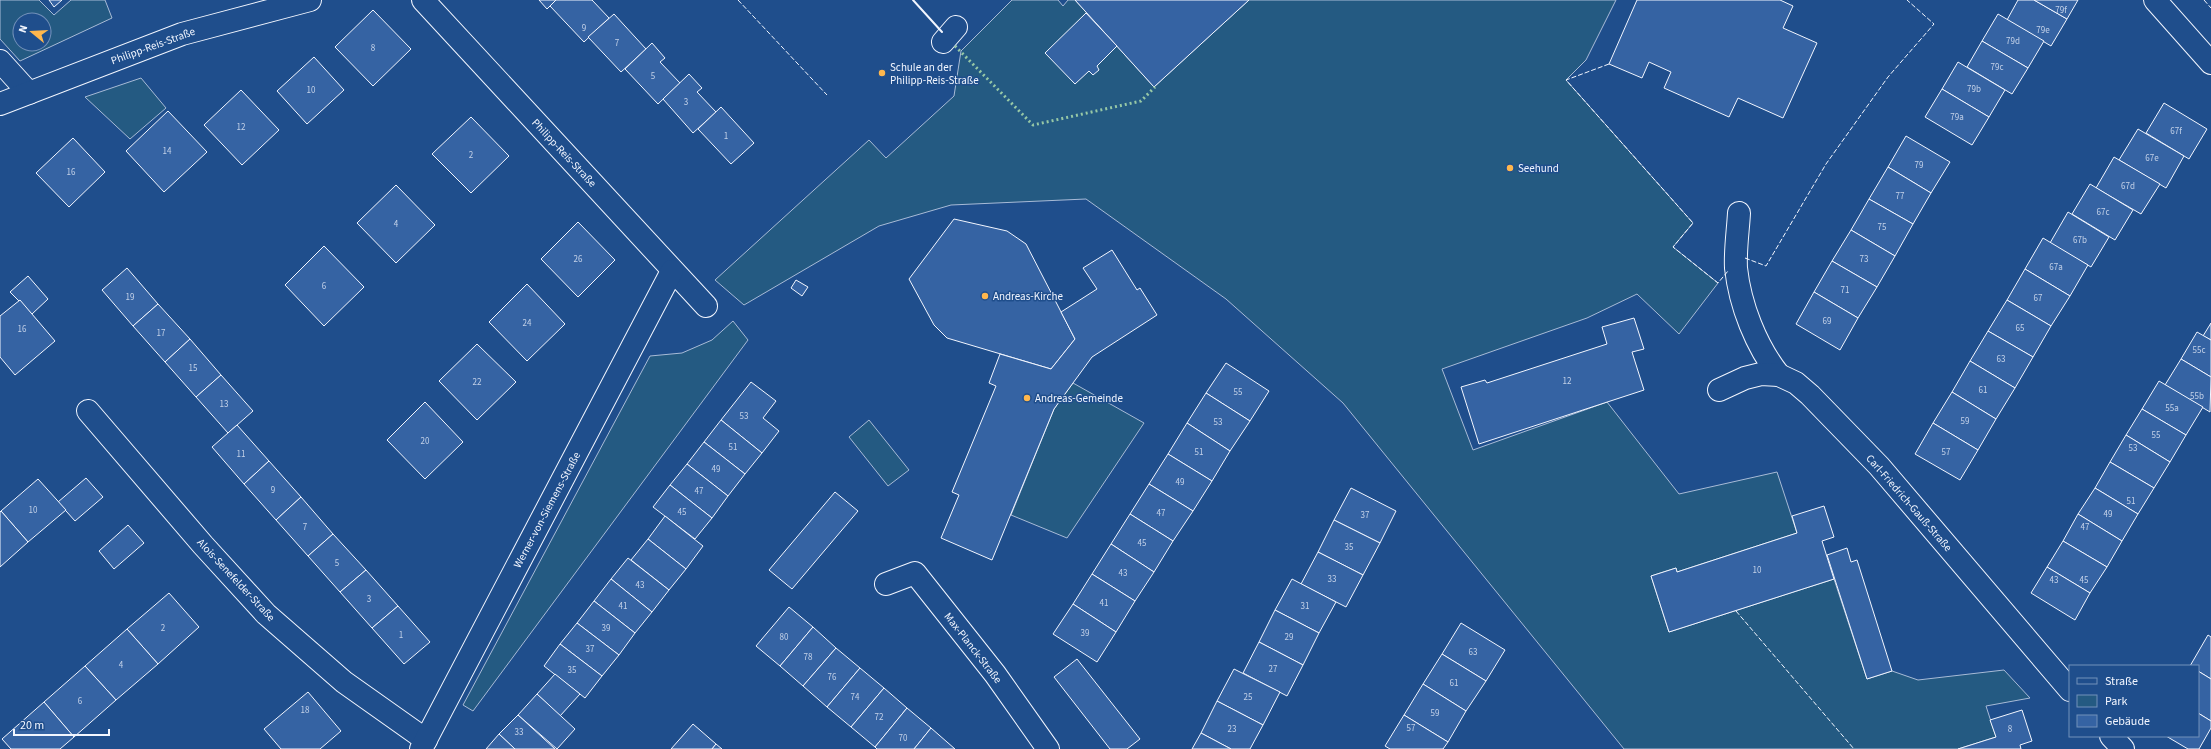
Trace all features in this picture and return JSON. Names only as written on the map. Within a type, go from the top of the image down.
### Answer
[{"type":"street","name":"Philipp-Reis-Straße","points":[[0,104],[182,34],[310,0]]},
{"type":"street","name":"Philipp-Reis-Straße","points":[[423,0],[706,306]]},
{"type":"street","points":[[2155,0],[2211,63]]},
{"type":"street","points":[[0,61],[29,93]]},
{"type":"street","points":[[1739,213],[1736,263],[1741,296],[1766,358],[1779,374]]},
{"type":"street","name":"Werner-von-Siemens-Straße","points":[[423,744],[672,270]]},
{"type":"street","name":"Carl-Friedrich-Gauß-Straße","points":[[1719,390],[1745,378],[1761,374],[1779,374],[1796,383],[1810,394],[1879,466],[2069,689]]},
{"type":"street","name":"Alois-Senefelder-Straße","points":[[88,411],[203,545],[266,614],[344,682],[423,744]]},
{"type":"street","name":"Max-Planck-Straße","points":[[886,584],[915,573],[994,674],[1048,749]]},
{"type":"street","points":[[2112,737],[2122,749]]},
{"type":"green space","points":[[0,0],[39,0],[51,12],[12,12],[12,52],[39,52],[20,61],[0,39]]},
{"type":"green space","points":[[71,0],[105,0],[112,18],[52,46],[52,13],[54,15]]},
{"type":"green space","points":[[1012,0],[1058,0],[1063,6],[1068,0],[1075,0],[1154,87],[1249,0],[1616,0],[1586,60],[1566,80],[1693,223],[1673,247],[1718,283],[1679,334],[1637,294],[1587,318],[1442,369],[1473,450],[1607,402],[1679,494],[1777,472],[1797,533],[1677,572],[1676,568],[1651,576],[1669,632],[1834,579],[1867,679],[1892,671],[1918,680],[2004,670],[2030,698],[1986,706],[1996,737],[1958,749],[1624,749],[1343,403],[1226,299],[1086,199],[951,205],[879,226],[744,305],[715,280],[869,140],[886,158],[954,96],[961,51]]},
{"type":"green space","points":[[141,78],[166,108],[130,139],[85,97]]},
{"type":"green space","points":[[733,321],[748,340],[473,711],[463,705],[650,356],[682,353],[712,340]]},
{"type":"green space","points":[[1073,383],[1144,423],[1067,538],[1011,515],[1054,409]]},
{"type":"green space","points":[[869,420],[909,470],[888,486],[849,437]]},
{"type":"building","points":[[49,0],[62,0],[54,7]]},
{"type":"building","points":[[539,0],[556,0],[547,9]]},
{"type":"building","points":[[556,0],[592,0],[609,18],[584,42],[550,6]]},
{"type":"building","points":[[1075,0],[1249,0],[1154,87]]},
{"type":"building","points":[[1637,0],[1780,0],[1793,6],[1783,28],[1817,43],[1783,118],[1738,98],[1729,117],[1664,88],[1671,72],[1649,62],[1642,78],[1609,64]]},
{"type":"building","points":[[2018,0],[2034,0],[2067,19],[2051,46],[2007,20]]},
{"type":"building","points":[[2034,0],[2078,0],[2067,19]]},
{"type":"building","points":[[373,10],[411,49],[373,86],[335,47]]},
{"type":"building","points":[[1086,13],[1117,46],[1097,66],[1099,70],[1093,75],[1089,71],[1075,84],[1045,53]]},
{"type":"building","points":[[614,14],[646,49],[621,72],[588,37]]},
{"type":"building","points":[[1998,14],[2044,41],[2028,68],[1982,41]]},
{"type":"building","points":[[1982,41],[2028,68],[2012,94],[1967,67]]},
{"type":"building","points":[[652,43],[665,58],[660,62],[680,83],[658,104],[625,69]]},
{"type":"building","points":[[314,57],[344,90],[307,124],[277,91]]},
{"type":"building","points":[[1958,62],[2005,90],[1989,117],[1942,89]]},
{"type":"building","points":[[689,74],[702,88],[697,92],[716,112],[693,133],[663,99]]},
{"type":"building","points":[[1942,89],[1989,117],[1972,145],[1925,117]]},
{"type":"building","points":[[241,90],[279,130],[242,165],[204,125]]},
{"type":"building","points":[[2164,103],[2207,129],[2189,159],[2146,133]]},
{"type":"building","points":[[721,107],[754,143],[731,164],[698,129]]},
{"type":"building","points":[[168,111],[207,152],[164,192],[126,151]]},
{"type":"building","points":[[471,117],[509,156],[471,193],[432,154]]},
{"type":"building","points":[[2138,129],[2184,156],[2166,188],[2119,160]]},
{"type":"building","points":[[1906,136],[1950,162],[1931,193],[1888,167]]},
{"type":"building","points":[[73,138],[105,172],[69,207],[36,173]]},
{"type":"building","points":[[2114,157],[2160,184],[2141,214],[2096,188]]},
{"type":"building","points":[[1888,167],[1931,193],[1913,224],[1869,199]]},
{"type":"building","points":[[2090,184],[2133,210],[2115,240],[2072,214]]},
{"type":"building","points":[[396,185],[435,225],[396,263],[357,223]]},
{"type":"building","points":[[1869,199],[1913,224],[1895,256],[1851,230]]},
{"type":"building","points":[[2068,212],[2109,237],[2091,267],[2050,243]]},
{"type":"building","name":"Andreas-Kirche","points":[[954,219],[1007,231],[1026,244],[1075,339],[1051,369],[947,338],[934,325],[909,279]]},
{"type":"building","points":[[578,222],[615,260],[578,297],[541,259]]},
{"type":"building","points":[[1851,230],[1895,256],[1877,287],[1832,261]]},
{"type":"building","points":[[2043,238],[2088,265],[2070,296],[2025,269]]},
{"type":"building","points":[[324,246],[364,287],[324,326],[285,285]]},
{"type":"building","name":"Andreas-Gemeinde","points":[[1112,250],[1137,290],[1140,288],[1157,315],[1092,357],[1054,409],[992,560],[941,538],[959,495],[952,492],[996,386],[989,383],[1000,354],[1051,369],[1075,339],[1061,312],[1097,289],[1083,268]]},
{"type":"building","points":[[1832,261],[1877,287],[1858,318],[1814,292]]},
{"type":"building","points":[[127,268],[158,304],[133,326],[102,290]]},
{"type":"building","points":[[2025,269],[2070,296],[2051,326],[2007,300]]},
{"type":"building","points":[[28,276],[48,299],[32,314],[10,292]]},
{"type":"building","points":[[796,280],[808,287],[802,296],[791,288]]},
{"type":"building","points":[[527,284],[565,324],[527,361],[489,322]]},
{"type":"building","points":[[1814,292],[1858,318],[1840,350],[1796,324]]},
{"type":"building","points":[[20,300],[55,341],[15,375],[0,357],[0,316]]},
{"type":"building","points":[[2007,300],[2051,326],[2033,357],[1988,331]]},
{"type":"building","points":[[158,304],[190,339],[165,362],[133,326]]},
{"type":"building","points":[[1634,318],[1644,349],[1632,352],[1644,390],[1479,444],[1461,387],[1485,380],[1487,383],[1607,344],[1602,327]]},
{"type":"building","points":[[2211,323],[2211,340],[2203,336]]},
{"type":"building","points":[[1988,331],[2033,357],[2015,388],[1970,361]]},
{"type":"building","points":[[2197,332],[2211,340],[2211,377],[2181,359]]},
{"type":"building","points":[[190,339],[221,375],[196,397],[165,362]]},
{"type":"building","points":[[477,344],[516,382],[477,420],[439,381]]},
{"type":"building","points":[[2181,359],[2211,377],[2210,412],[2165,385]]},
{"type":"building","points":[[1970,361],[2015,388],[1996,419],[1952,392]]},
{"type":"building","points":[[1226,363],[1269,391],[1250,421],[1206,393]]},
{"type":"building","points":[[221,375],[253,411],[228,433],[196,397]]},
{"type":"building","points":[[2159,381],[2203,407],[2186,435],[2142,409]]},
{"type":"building","points":[[751,382],[776,401],[763,418],[779,431],[762,453],[721,420]]},
{"type":"building","points":[[1952,392],[1996,419],[1978,450],[1933,423]]},
{"type":"building","points":[[1206,393],[1250,421],[1230,451],[1187,423]]},
{"type":"building","points":[[425,402],[463,442],[425,479],[387,440]]},
{"type":"building","points":[[2142,409],[2186,435],[2170,462],[2126,435]]},
{"type":"building","points":[[721,420],[762,453],[745,474],[704,442]]},
{"type":"building","points":[[1187,423],[1230,451],[1212,481],[1168,454]]},
{"type":"building","points":[[1933,423],[1978,450],[1960,480],[1915,454]]},
{"type":"building","points":[[237,425],[269,461],[244,484],[212,447]]},
{"type":"building","points":[[2126,435],[2170,462],[2154,488],[2110,462]]},
{"type":"building","points":[[704,442],[745,474],[728,496],[687,464]]},
{"type":"building","points":[[1168,454],[1212,481],[1193,511],[1149,484]]},
{"type":"building","points":[[269,461],[301,497],[276,520],[244,484]]},
{"type":"building","points":[[2110,462],[2154,488],[2138,514],[2095,488]]},
{"type":"building","points":[[687,464],[728,496],[712,518],[670,485]]},
{"type":"building","points":[[86,478],[103,497],[75,521],[58,502]]},
{"type":"building","points":[[38,479],[66,510],[28,542],[1,511]]},
{"type":"building","points":[[1149,484],[1193,511],[1173,541],[1130,514]]},
{"type":"building","points":[[670,485],[712,518],[695,539],[653,507]]},
{"type":"building","points":[[1351,488],[1396,511],[1380,543],[1334,520]]},
{"type":"building","points":[[2095,488],[2138,514],[2122,541],[2078,514]]},
{"type":"building","points":[[835,492],[858,511],[792,589],[769,570]]},
{"type":"building","points":[[301,497],[333,534],[308,556],[276,520]]},
{"type":"building","points":[[1824,506],[1834,537],[1822,541],[1834,579],[1669,632],[1651,576],[1676,568],[1677,572],[1797,533],[1792,516]]},
{"type":"building","points":[[1,511],[28,542],[0,567],[0,512]]},
{"type":"building","points":[[1130,514],[1173,541],[1154,572],[1111,544]]},
{"type":"building","points":[[2078,514],[2122,541],[2107,567],[2063,541]]},
{"type":"building","points":[[665,516],[703,546],[686,569],[648,539]]},
{"type":"building","points":[[1334,520],[1380,543],[1363,575],[1318,552]]},
{"type":"building","points":[[128,525],[144,543],[114,569],[99,551]]},
{"type":"building","points":[[333,534],[366,570],[340,592],[308,556]]},
{"type":"building","points":[[648,539],[686,569],[669,590],[631,560]]},
{"type":"building","points":[[2063,541],[2107,567],[2090,593],[2047,567]]},
{"type":"building","points":[[1111,544],[1154,572],[1135,601],[1092,574]]},
{"type":"building","points":[[1847,548],[1851,562],[1857,560],[1892,671],[1867,679],[1827,555]]},
{"type":"building","points":[[1318,552],[1363,575],[1346,607],[1301,584]]},
{"type":"building","points":[[628,558],[669,590],[652,612],[611,579]]},
{"type":"building","points":[[2047,567],[2090,593],[2075,620],[2031,593]]},
{"type":"building","points":[[366,570],[398,606],[372,628],[340,592]]},
{"type":"building","points":[[1092,574],[1135,601],[1116,632],[1073,604]]},
{"type":"building","points":[[611,579],[652,612],[635,633],[594,601]]},
{"type":"building","points":[[1292,579],[1336,602],[1319,633],[1275,610]]},
{"type":"building","points":[[169,593],[199,627],[158,664],[127,629]]},
{"type":"building","points":[[594,601],[635,633],[619,655],[577,623]]},
{"type":"building","points":[[1073,604],[1116,632],[1097,662],[1053,634]]},
{"type":"building","points":[[398,606],[430,642],[404,664],[372,628]]},
{"type":"building","points":[[789,607],[813,627],[780,666],[756,646]]},
{"type":"building","points":[[1275,610],[1319,633],[1303,665],[1259,642]]},
{"type":"building","points":[[577,623],[619,655],[602,676],[560,644]]},
{"type":"building","points":[[1461,623],[1505,650],[1486,681],[1442,654]]},
{"type":"building","points":[[813,627],[836,648],[803,686],[780,666]]},
{"type":"building","points":[[127,629],[158,664],[116,700],[85,666]]},
{"type":"building","points":[[2208,635],[2211,637],[2211,679],[2199,672],[2199,665],[2191,665]]},
{"type":"building","points":[[1259,642],[1303,665],[1287,696],[1243,673]]},
{"type":"building","points":[[560,644],[602,676],[585,698],[544,666]]},
{"type":"building","points":[[836,648],[860,668],[827,707],[803,686]]},
{"type":"building","points":[[1442,654],[1486,681],[1466,711],[1423,684]]},
{"type":"building","points":[[1077,659],[1140,739],[1127,749],[1110,749],[1054,677]]},
{"type":"building","points":[[85,666],[116,700],[74,737],[44,702]]},
{"type":"building","points":[[860,668],[884,688],[851,727],[827,707]]},
{"type":"building","points":[[1234,669],[1280,692],[1263,725],[1217,701]]},
{"type":"building","points":[[2199,672],[2211,679],[2211,721],[2199,714]]},
{"type":"building","points":[[555,674],[580,694],[560,716],[537,694]]},
{"type":"building","points":[[1423,684],[1466,711],[1448,742],[1404,715]]},
{"type":"building","points":[[884,688],[907,708],[875,747],[851,727]]},
{"type":"building","points":[[308,692],[341,731],[320,749],[281,749],[264,729]]},
{"type":"building","points":[[537,694],[575,729],[557,749],[518,715]]},
{"type":"building","points":[[1217,701],[1263,725],[1250,749],[1231,749],[1201,733]]},
{"type":"building","points":[[44,702],[74,737],[60,749],[11,749],[2,739]]},
{"type":"building","points":[[907,708],[931,728],[914,749],[877,749],[875,747]]},
{"type":"building","points":[[2022,710],[2032,741],[2020,745],[2021,749],[1958,749],[1996,737],[1990,720]]},
{"type":"building","points":[[2199,714],[2211,721],[2211,728],[2199,749],[2188,749],[2168,737],[2199,737]]},
{"type":"building","points":[[518,715],[555,749],[515,749],[499,734]]},
{"type":"building","points":[[1404,715],[1448,742],[1443,749],[1390,749],[1385,746]]},
{"type":"building","points":[[693,724],[716,744],[712,749],[671,749]]},
{"type":"building","points":[[931,728],[955,749],[914,749]]},
{"type":"building","points":[[1201,733],[1231,749],[1192,749]]},
{"type":"building","points":[[499,734],[515,749],[486,749]]},
{"type":"building","points":[[716,744],[722,749],[712,749]]},
{"type":"hedge","points":[[955,46],[1033,125],[1141,101],[1155,87]]},
{"type":"fence","points":[[738,0],[827,95]]},
{"type":"fence","points":[[1745,258],[1766,266],[1826,164],[1888,77],[1934,24],[1907,0]]},
{"type":"fence","points":[[2204,0],[2211,8]]},
{"type":"fence","points":[[1609,64],[1566,80],[1693,223],[1673,247],[1718,283],[1728,271]]},
{"type":"fence","points":[[1736,611],[1854,749]]},
{"type":"wall","points":[[913,0],[942,32]]},
{"type":"place","name":"Schule an der Philipp-Reis-Straße","points":[[882,73]]},
{"type":"place","name":"Seehund","points":[[1510,168]]},
{"type":"place","name":"Andreas-Kirche","points":[[985,296]]},
{"type":"place","name":"Andreas-Gemeinde","points":[[1027,398]]}]
